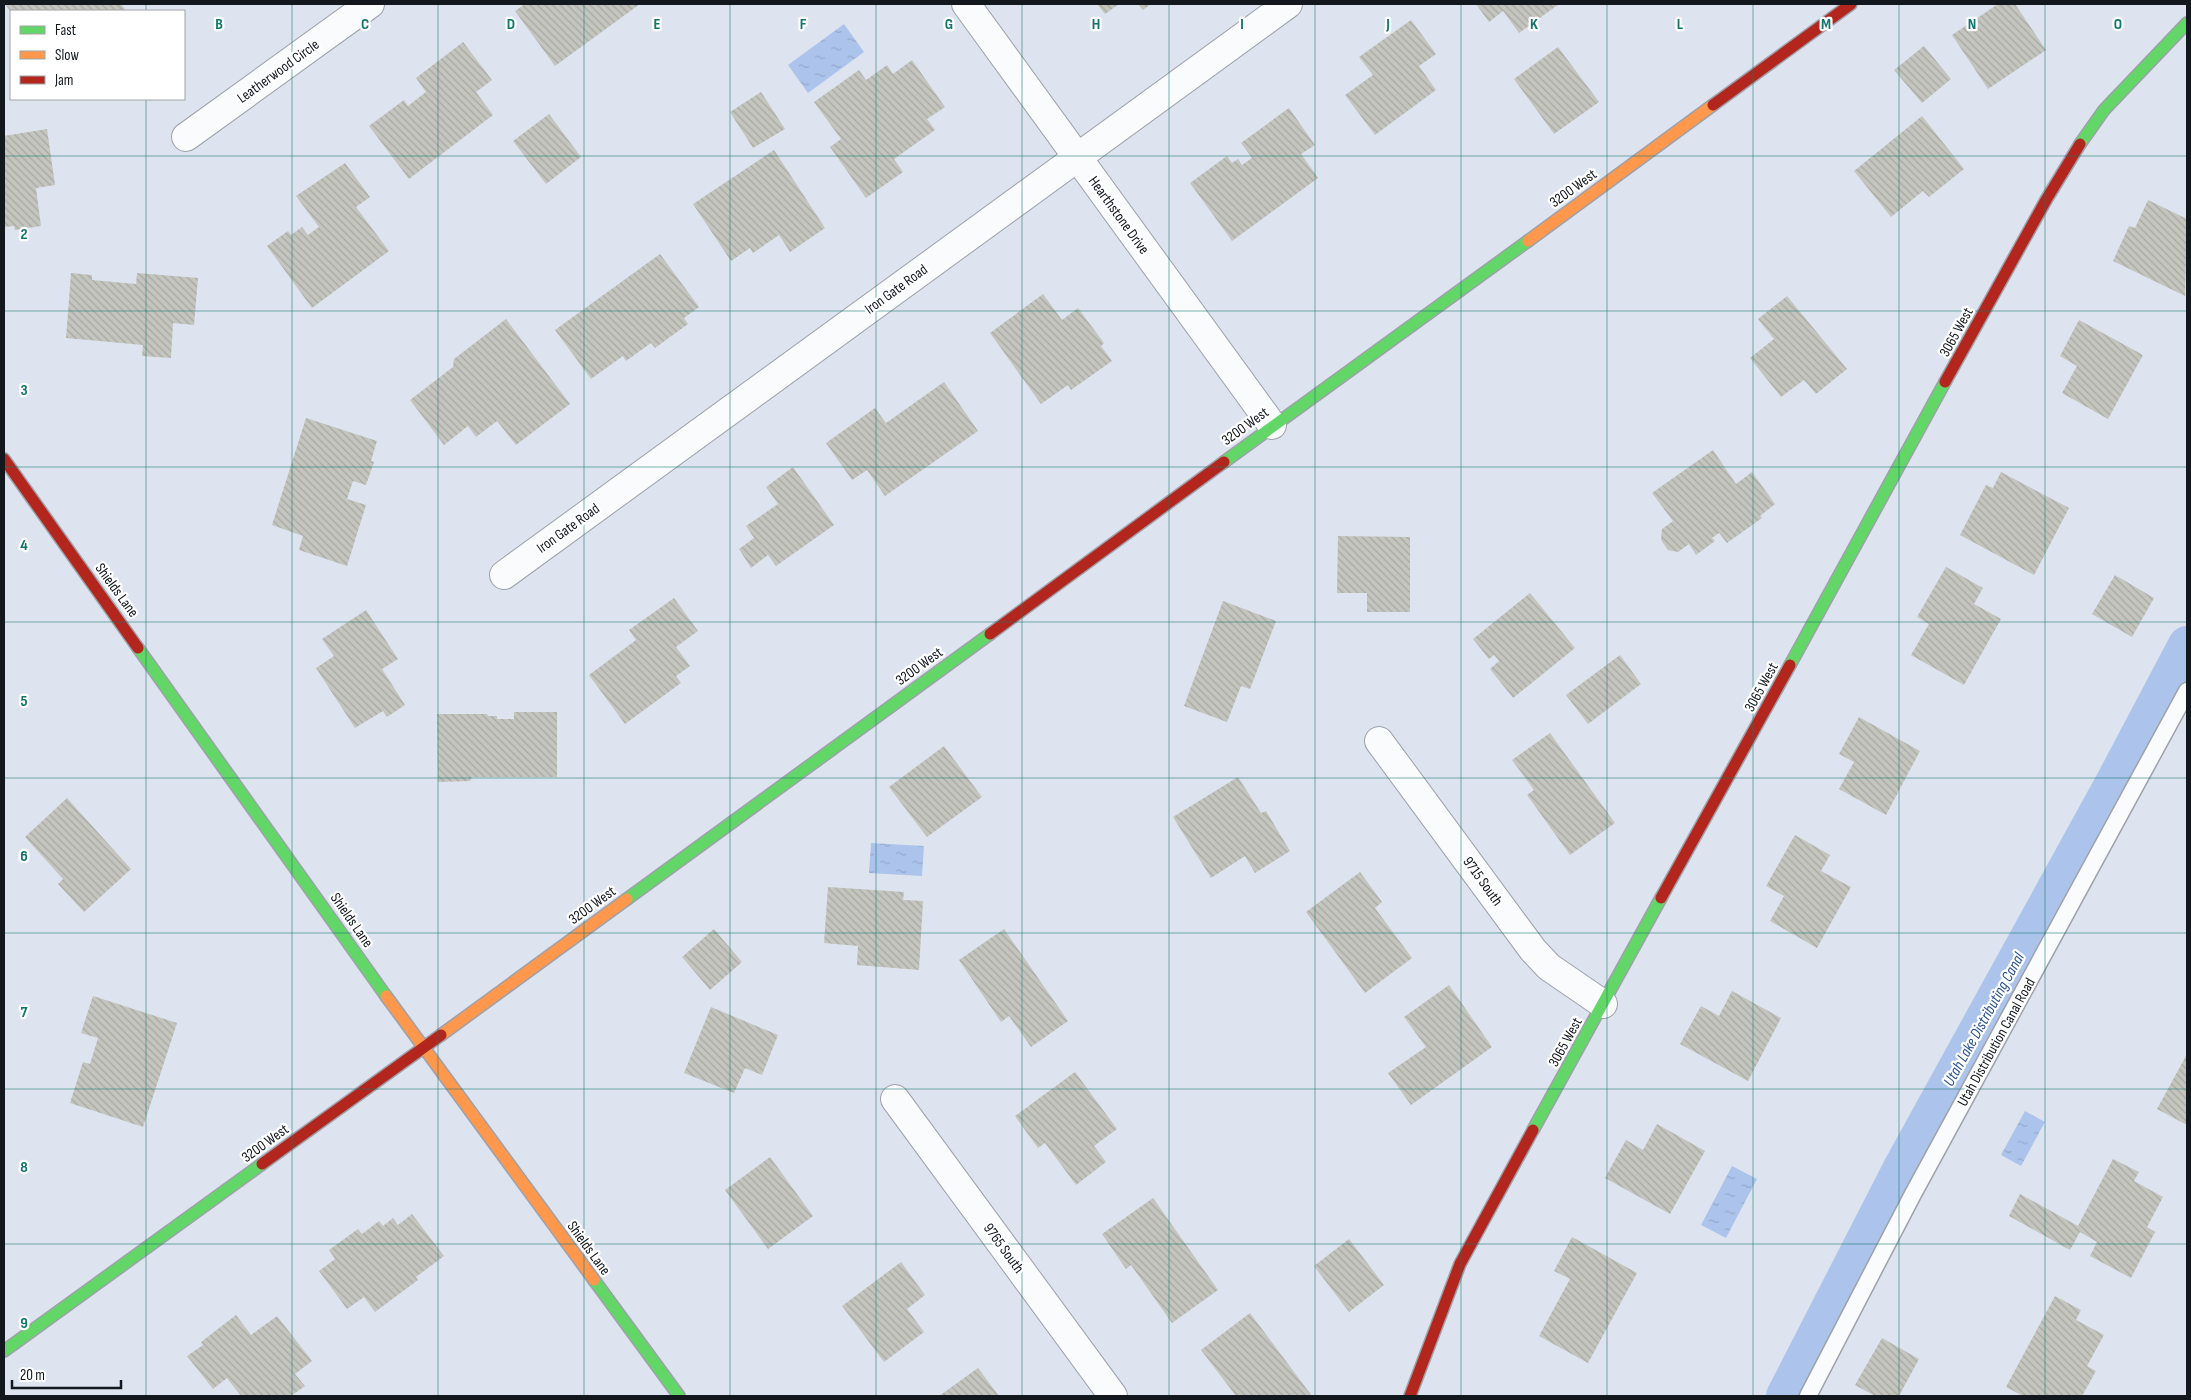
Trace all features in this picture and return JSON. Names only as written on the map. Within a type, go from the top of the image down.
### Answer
[{"type":"street","name":"Leatherwood Circle","points":[[186,137],[370,4]]},
{"type":"street","name":"Hearthstone Drive","points":[[966,4],[1272,425]]},
{"type":"street","name":"Iron Gate Road","points":[[504,575],[1288,4]]},
{"type":"street","name":"3200 West","points":[[4,1351],[424,1047],[1272,425],[1851,4]]},
{"type":"street","name":"3065 West","points":[[1410,1396],[1460,1264],[2073,153],[2104,110],[2187,23]]},
{"type":"street","name":"Shields Lane","points":[[4,459],[424,1047],[679,1396]]},
{"type":"street","name":"9715 South","points":[[1379,741],[1533,950],[1555,972],[1603,1004]]},
{"type":"street","name":"9765 South","points":[[895,1099],[1113,1396]]},
{"type":"lane","name":"Utah Distribution Canal Road","points":[[1808,1396],[1913,1194],[2187,691]]},
{"type":"water","points":[[844,24],[864,52],[808,93],[788,65]]},
{"type":"water","points":[[871,843],[924,846],[922,876],[869,873]]},
{"type":"water","points":[[2025,1111],[2045,1122],[2021,1166],[2001,1155]]},
{"type":"water","points":[[1732,1166],[1757,1179],[1726,1238],[1701,1225]]},
{"type":"building","points":[[5,4],[121,4],[125,10],[10,10]]},
{"type":"building","points":[[525,4],[640,4],[555,66],[515,11]]},
{"type":"building","points":[[1097,4],[1119,4],[1105,14]]},
{"type":"building","points":[[1138,4],[1151,4],[1143,10]]},
{"type":"building","points":[[1476,4],[1559,4],[1519,33],[1503,11],[1489,22]]},
{"type":"building","points":[[1998,4],[2015,4],[2046,50],[1988,89],[1952,35]]},
{"type":"building","points":[[1411,20],[1436,54],[1419,66],[1436,90],[1375,135],[1345,95],[1373,75],[1359,57]]},
{"type":"building","points":[[463,42],[492,80],[476,92],[493,115],[409,179],[369,126],[404,100],[408,106],[426,92],[416,78]]},
{"type":"building","points":[[1924,46],[1951,79],[1922,103],[1894,70]]},
{"type":"building","points":[[1558,47],[1599,102],[1554,134],[1514,79]]},
{"type":"building","points":[[912,60],[945,107],[927,119],[935,130],[894,159],[903,172],[866,198],[830,147],[841,139],[814,102],[859,70],[866,80],[887,65],[893,74]]},
{"type":"building","points":[[761,92],[785,129],[753,148],[730,112]]},
{"type":"building","points":[[1289,108],[1315,145],[1301,154],[1318,178],[1232,241],[1190,183],[1227,156],[1232,163],[1238,159],[1242,165],[1252,158],[1241,143]]},
{"type":"building","points":[[549,114],[581,157],[546,184],[513,141]]},
{"type":"building","points":[[1922,116],[1964,169],[1929,197],[1923,191],[1891,217],[1854,171]]},
{"type":"building","points":[[47,129],[55,185],[36,188],[41,226],[15,230],[14,226],[4,227],[4,136]]},
{"type":"building","points":[[774,150],[825,228],[790,252],[779,235],[753,253],[750,248],[731,261],[693,204]]},
{"type":"building","points":[[345,163],[370,197],[356,207],[389,251],[312,308],[267,246],[288,231],[291,235],[302,227],[308,235],[319,227],[296,196]]},
{"type":"building","points":[[2148,200],[2187,219],[2185,296],[2113,261],[2129,226],[2135,228]]},
{"type":"building","points":[[660,254],[699,307],[684,318],[688,324],[655,348],[651,343],[626,361],[623,356],[591,379],[555,330]]},
{"type":"building","points":[[71,273],[92,275],[92,280],[136,284],[137,273],[198,278],[194,325],[173,323],[171,358],[142,356],[143,345],[66,338]]},
{"type":"building","points":[[1043,294],[1062,320],[1078,308],[1104,343],[1101,346],[1112,361],[1071,390],[1068,385],[1041,404],[990,333]]},
{"type":"building","points":[[1787,296],[1847,369],[1816,394],[1804,380],[1781,397],[1750,358],[1774,339],[1758,319]]},
{"type":"building","points":[[506,319],[570,404],[516,445],[497,421],[476,437],[468,426],[444,445],[410,400],[453,367],[454,359]]},
{"type":"building","points":[[2079,320],[2143,355],[2108,419],[2062,393],[2077,366],[2060,356]]},
{"type":"building","points":[[944,382],[978,431],[885,496],[867,470],[852,480],[826,443],[875,408],[886,423]]},
{"type":"building","points":[[306,418],[377,441],[371,461],[374,462],[366,485],[353,481],[347,499],[366,505],[347,566],[299,550],[303,536],[272,525]]},
{"type":"building","points":[[1713,450],[1736,484],[1752,472],[1775,504],[1760,516],[1762,518],[1727,543],[1719,533],[1712,538],[1715,541],[1696,555],[1689,544],[1678,552],[1668,550],[1661,540],[1662,529],[1673,521],[1652,493]]},
{"type":"building","points":[[793,467],[834,525],[776,566],[768,555],[751,568],[739,549],[754,538],[746,526],[778,504],[766,487]]},
{"type":"building","points":[[2001,472],[2069,508],[2034,575],[1960,535],[1986,485],[1993,488]]},
{"type":"building","points":[[1338,536],[1410,537],[1410,612],[1367,612],[1367,593],[1337,593]]},
{"type":"building","points":[[1946,567],[1983,588],[1974,604],[2001,619],[1964,685],[1911,655],[1929,624],[1917,617]]},
{"type":"building","points":[[2115,575],[2154,598],[2132,637],[2092,614]]},
{"type":"building","points":[[1530,593],[1575,648],[1513,698],[1490,669],[1499,661],[1494,655],[1489,659],[1473,639]]},
{"type":"building","points":[[674,598],[698,631],[676,647],[690,666],[676,676],[681,683],[625,724],[589,675],[636,640],[629,630]]},
{"type":"building","points":[[1223,601],[1276,621],[1250,689],[1241,686],[1227,722],[1184,706]]},
{"type":"building","points":[[366,610],[398,659],[382,669],[405,705],[387,717],[383,711],[355,728],[316,668],[334,656],[322,639]]},
{"type":"building","points":[[1620,655],[1641,684],[1588,724],[1566,695]]},
{"type":"building","points":[[514,712],[557,712],[557,777],[472,777],[470,781],[438,782],[437,714],[487,714],[488,716],[497,716],[497,719],[514,719]]},
{"type":"building","points":[[1859,717],[1920,751],[1886,815],[1839,789],[1854,762],[1839,754]]},
{"type":"building","points":[[1550,733],[1615,823],[1570,855],[1527,795],[1534,790],[1512,760]]},
{"type":"building","points":[[944,746],[982,797],[927,837],[889,787]]},
{"type":"building","points":[[1238,777],[1261,813],[1266,811],[1290,851],[1255,873],[1245,856],[1211,878],[1173,817]]},
{"type":"building","points":[[67,798],[131,869],[84,912],[58,884],[63,879],[25,837]]},
{"type":"building","points":[[1795,835],[1830,855],[1821,871],[1851,887],[1817,948],[1770,921],[1784,896],[1766,886]]},
{"type":"building","points":[[1360,872],[1382,902],[1375,908],[1412,958],[1365,993],[1306,912]]},
{"type":"building","points":[[828,887],[904,892],[903,900],[923,901],[919,970],[857,965],[858,946],[824,943]]},
{"type":"building","points":[[714,929],[742,962],[710,990],[682,957]]},
{"type":"building","points":[[1004,929],[1068,1021],[1031,1047],[1009,1016],[1001,1022],[959,960]]},
{"type":"building","points":[[1449,985],[1492,1047],[1411,1105],[1388,1073],[1426,1047],[1404,1017]]},
{"type":"building","points":[[1732,991],[1781,1018],[1748,1081],[1680,1044],[1701,1006],[1719,1016]]},
{"type":"building","points":[[93,996],[177,1023],[143,1127],[70,1103],[83,1062],[90,1064],[98,1038],[81,1033]]},
{"type":"building","points":[[711,1007],[778,1035],[762,1075],[745,1068],[734,1093],[684,1073]]},
{"type":"building","points":[[2187,1054],[2187,1125],[2157,1109]]},
{"type":"building","points":[[1075,1072],[1117,1129],[1094,1146],[1106,1162],[1076,1185],[1045,1143],[1038,1148],[1015,1116]]},
{"type":"building","points":[[1657,1124],[1705,1151],[1670,1214],[1605,1178],[1626,1140],[1643,1150]]},
{"type":"building","points":[[770,1157],[813,1216],[768,1249],[725,1190]]},
{"type":"building","points":[[2113,1159],[2139,1172],[2134,1181],[2163,1197],[2147,1227],[2155,1232],[2131,1278],[2090,1256],[2097,1242],[2080,1232],[2070,1250],[2009,1216],[2020,1194],[2078,1226]]},
{"type":"building","points":[[1153,1198],[1218,1290],[1172,1323],[1131,1265],[1126,1269],[1102,1234]]},
{"type":"building","points":[[412,1214],[444,1256],[416,1277],[418,1280],[375,1312],[364,1297],[347,1309],[319,1271],[335,1259],[329,1250],[358,1229],[362,1234],[379,1221],[383,1226],[393,1218],[398,1225]]},
{"type":"building","points":[[1572,1237],[1637,1273],[1588,1363],[1539,1336],[1570,1279],[1554,1271]]},
{"type":"building","points":[[1349,1239],[1384,1285],[1349,1312],[1314,1266]]},
{"type":"building","points":[[901,1262],[925,1295],[907,1309],[924,1332],[884,1362],[842,1306]]},
{"type":"building","points":[[2055,1296],[2081,1310],[2076,1320],[2104,1335],[2087,1366],[2096,1371],[2082,1396],[2023,1396],[2006,1387]]},
{"type":"building","points":[[1250,1313],[1312,1396],[1236,1396],[1201,1350]]},
{"type":"building","points":[[236,1315],[251,1335],[277,1316],[312,1361],[295,1374],[305,1386],[291,1396],[241,1396],[227,1378],[213,1389],[187,1356],[203,1345],[201,1342]]},
{"type":"building","points":[[1882,1338],[1919,1359],[1899,1396],[1875,1396],[1855,1385]]},
{"type":"building","points":[[978,1368],[999,1396],[939,1396]]},
{"type":"waterway","name":"Utah Lake Distributing Canal","points":[[1785,1396],[1902,1168],[2114,783],[2187,645]]},
{"type":"traffic: fast","points":[[2080,144],[2104,110],[2187,23]]},
{"type":"traffic: fast","points":[[1224,462],[1528,241]]},
{"type":"traffic: fast","points":[[1790,665],[1945,382]]},
{"type":"traffic: fast","points":[[627,899],[990,634]]},
{"type":"traffic: fast","points":[[138,648],[386,996]]},
{"type":"traffic: fast","points":[[1533,1130],[1661,898]]},
{"type":"traffic: fast","points":[[4,1351],[262,1164]]},
{"type":"traffic: fast","points":[[594,1280],[679,1396]]},
{"type":"traffic: slow","points":[[1528,241],[1713,105]]},
{"type":"traffic: slow","points":[[441,1035],[627,899]]},
{"type":"traffic: slow","points":[[386,996],[594,1280]]},
{"type":"traffic: jam","points":[[1713,105],[1851,4]]},
{"type":"traffic: jam","points":[[1945,382],[2046,200],[2080,144]]},
{"type":"traffic: jam","points":[[4,459],[138,648]]},
{"type":"traffic: jam","points":[[990,634],[1224,462]]},
{"type":"traffic: jam","points":[[1661,898],[1790,665]]},
{"type":"traffic: jam","points":[[262,1164],[441,1035]]},
{"type":"traffic: jam","points":[[1410,1396],[1460,1264],[1533,1130]]}]
